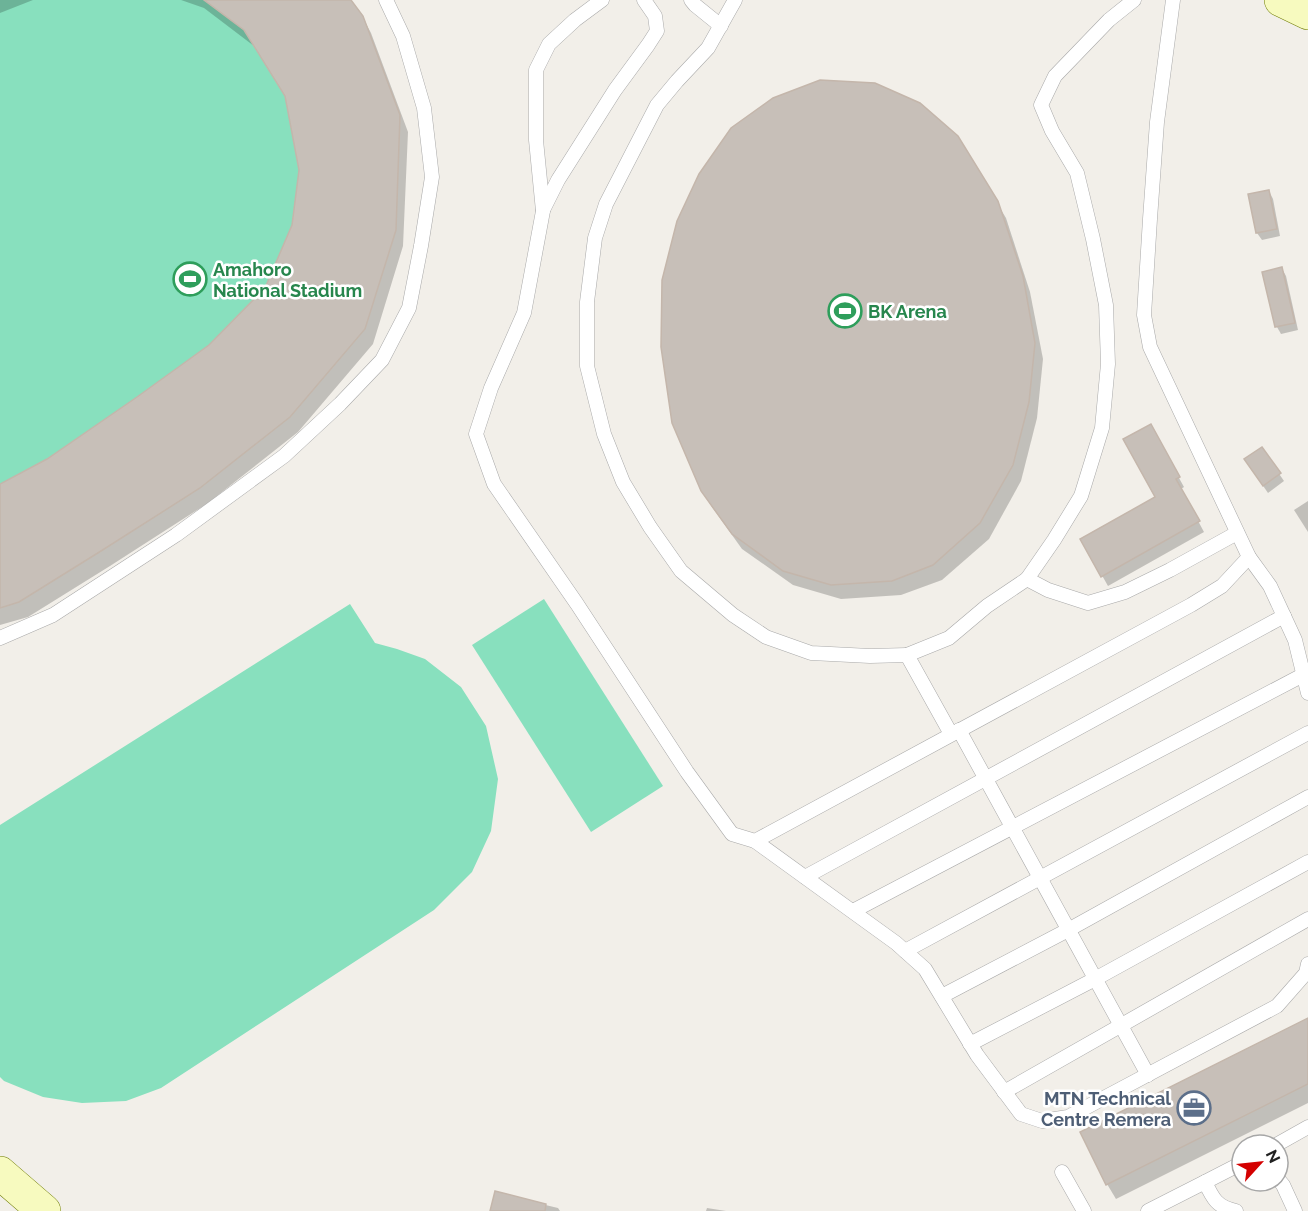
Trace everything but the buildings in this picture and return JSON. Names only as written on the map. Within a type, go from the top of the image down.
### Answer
[{"type":"main road","points":[[1281,0],[1308,13]]},
{"type":"main road","points":[[0,1173],[44,1211]]},
{"type":"lane","points":[[0,638],[53,615],[176,535],[284,456],[340,404],[382,360],[409,308],[432,177],[424,108],[403,36],[386,0]]},
{"type":"lane","points":[[543,211],[536,140],[536,70],[549,44],[575,20],[602,0]]},
{"type":"lane","points":[[644,0],[655,16],[657,31],[615,90],[558,180],[543,211],[524,313],[491,388],[476,434],[494,484],[577,604],[687,772],[732,834],[755,841],[896,943],[925,969],[970,1044],[1004,1092],[1021,1114],[1042,1121],[1068,1117],[1277,1006],[1306,973],[1308,964]]},
{"type":"lane","points":[[691,0],[721,26]]},
{"type":"lane","points":[[735,0],[708,48],[657,105],[606,204],[595,238],[587,302],[587,366],[604,434],[623,482],[650,528],[681,571],[733,615],[766,637],[811,653],[870,656],[907,655],[949,638],[987,606],[1027,579],[1081,496],[1102,428],[1108,364],[1106,305],[1077,173],[1052,131],[1041,105],[1055,76],[1109,20],[1134,0]]},
{"type":"lane","points":[[1173,0],[1157,122],[1144,315],[1150,347],[1237,533],[1249,556],[1270,586],[1295,640],[1308,693]]},
{"type":"lane","points":[[1027,579],[1048,590],[1088,603],[1125,592],[1237,533]]},
{"type":"lane","points":[[755,841],[1191,605],[1222,586],[1249,556]]},
{"type":"lane","points":[[805,877],[1284,616]]},
{"type":"lane","points":[[907,655],[986,778],[1148,1075]]},
{"type":"lane","points":[[853,911],[1304,675]]},
{"type":"lane","points":[[905,951],[1308,733]]},
{"type":"lane","points":[[942,996],[1068,930],[1308,797]]},
{"type":"lane","points":[[970,1044],[1095,979],[1308,862]]},
{"type":"lane","points":[[1004,1092],[1308,919]]},
{"type":"lane","points":[[1290,1137],[1308,1127]]},
{"type":"lane","points":[[1148,1211],[1230,1169]]},
{"type":"lane","points":[[1062,1172],[1084,1211]]},
{"type":"lane","points":[[1205,1182],[1212,1198],[1224,1209],[1236,1211]]},
{"type":"lane","points":[[1287,1193],[1295,1211]]},
{"type":"green space","name":"Amahoro National Stadium","points":[[0,0],[351,0],[363,16],[400,115],[365,329],[290,417],[200,488],[19,602],[0,608]]},
{"type":"green space","points":[[544,599],[663,786],[591,832],[472,645]]},
{"type":"green space","points":[[350,604],[375,643],[425,659],[461,687],[486,726],[498,779],[491,831],[472,872],[434,910],[161,1088],[126,1101],[82,1103],[43,1097],[4,1081],[0,1077],[0,825]]},
{"type":"place","name":"Amahoro National Stadium","points":[[190,279]]},
{"type":"place","name":"BK Arena","points":[[845,311]]},
{"type":"place","name":"MTN Technical Centre Remera","points":[[1194,1108]]}]
